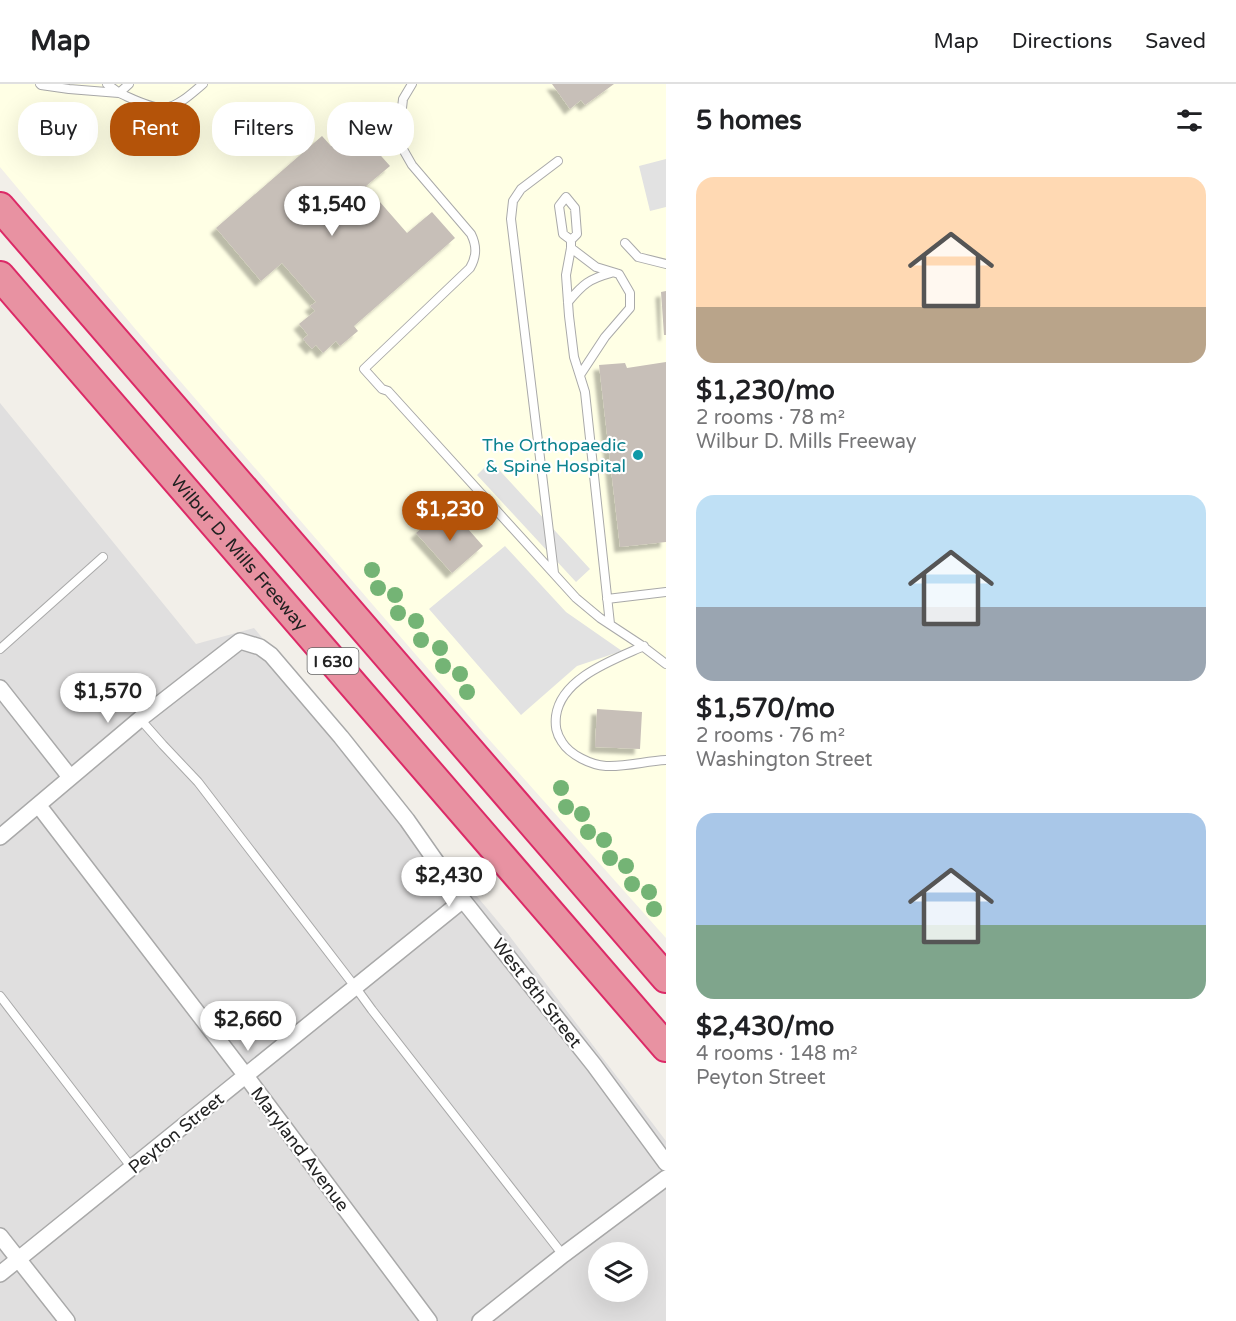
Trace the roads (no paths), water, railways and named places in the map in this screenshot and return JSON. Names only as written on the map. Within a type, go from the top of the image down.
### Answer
[{"type":"highway","name":"I 630","points":[[0,207],[666,978]]},
{"type":"highway","name":"Wilbur D. Mills Freeway","points":[[0,276],[666,1047]]},
{"type":"highway","points":[[606,977],[666,1062]]},
{"type":"street","name":"West 8th Street","points":[[140,719],[240,641],[260,647],[271,655],[341,737],[407,820],[463,900],[594,1065],[666,1163]]},
{"type":"street","points":[[0,688],[70,777]]},
{"type":"street","points":[[0,837],[140,719]]},
{"type":"street","name":"Maryland Avenue","points":[[39,806],[429,1321]]},
{"type":"street","name":"Peyton Street","points":[[0,1274],[463,900]]},
{"type":"street","points":[[480,1321],[666,1178]]},
{"type":"street","points":[[0,1236],[67,1321]]},
{"type":"lane","points":[[40,84],[119,93],[129,84]]},
{"type":"lane","points":[[107,84],[119,93],[143,104],[164,108],[183,100],[203,84]]},
{"type":"lane","points":[[412,84],[403,99],[400,144],[412,165],[471,234],[475,242],[475,259],[470,268],[364,369],[382,389],[388,391],[576,598],[600,618],[644,646],[666,664]]},
{"type":"lane","points":[[554,573],[511,219],[513,201],[521,189],[558,161]]},
{"type":"lane","points":[[580,375],[605,337],[630,308],[630,293],[619,274],[596,267],[571,244],[563,234],[559,206],[566,197],[575,208],[577,234],[571,244],[566,275],[573,357],[585,392],[610,624]]},
{"type":"lane","points":[[625,243],[638,257],[666,264]]},
{"type":"lane","points":[[568,302],[580,287],[594,278],[613,273]]},
{"type":"lane","points":[[0,649],[103,557]]},
{"type":"lane","points":[[608,598],[666,592]]},
{"type":"lane","points":[[644,646],[612,660],[577,682],[565,694],[557,710],[555,727],[563,744],[582,760],[605,766],[666,760]]},
{"type":"lane","points":[[140,719],[198,782],[372,1011],[563,1255]]},
{"type":"lane","points":[[0,996],[132,1168]]},
{"type":"place","name":"The Orthopaedic & Spine Hospital","points":[[638,455]]}]
